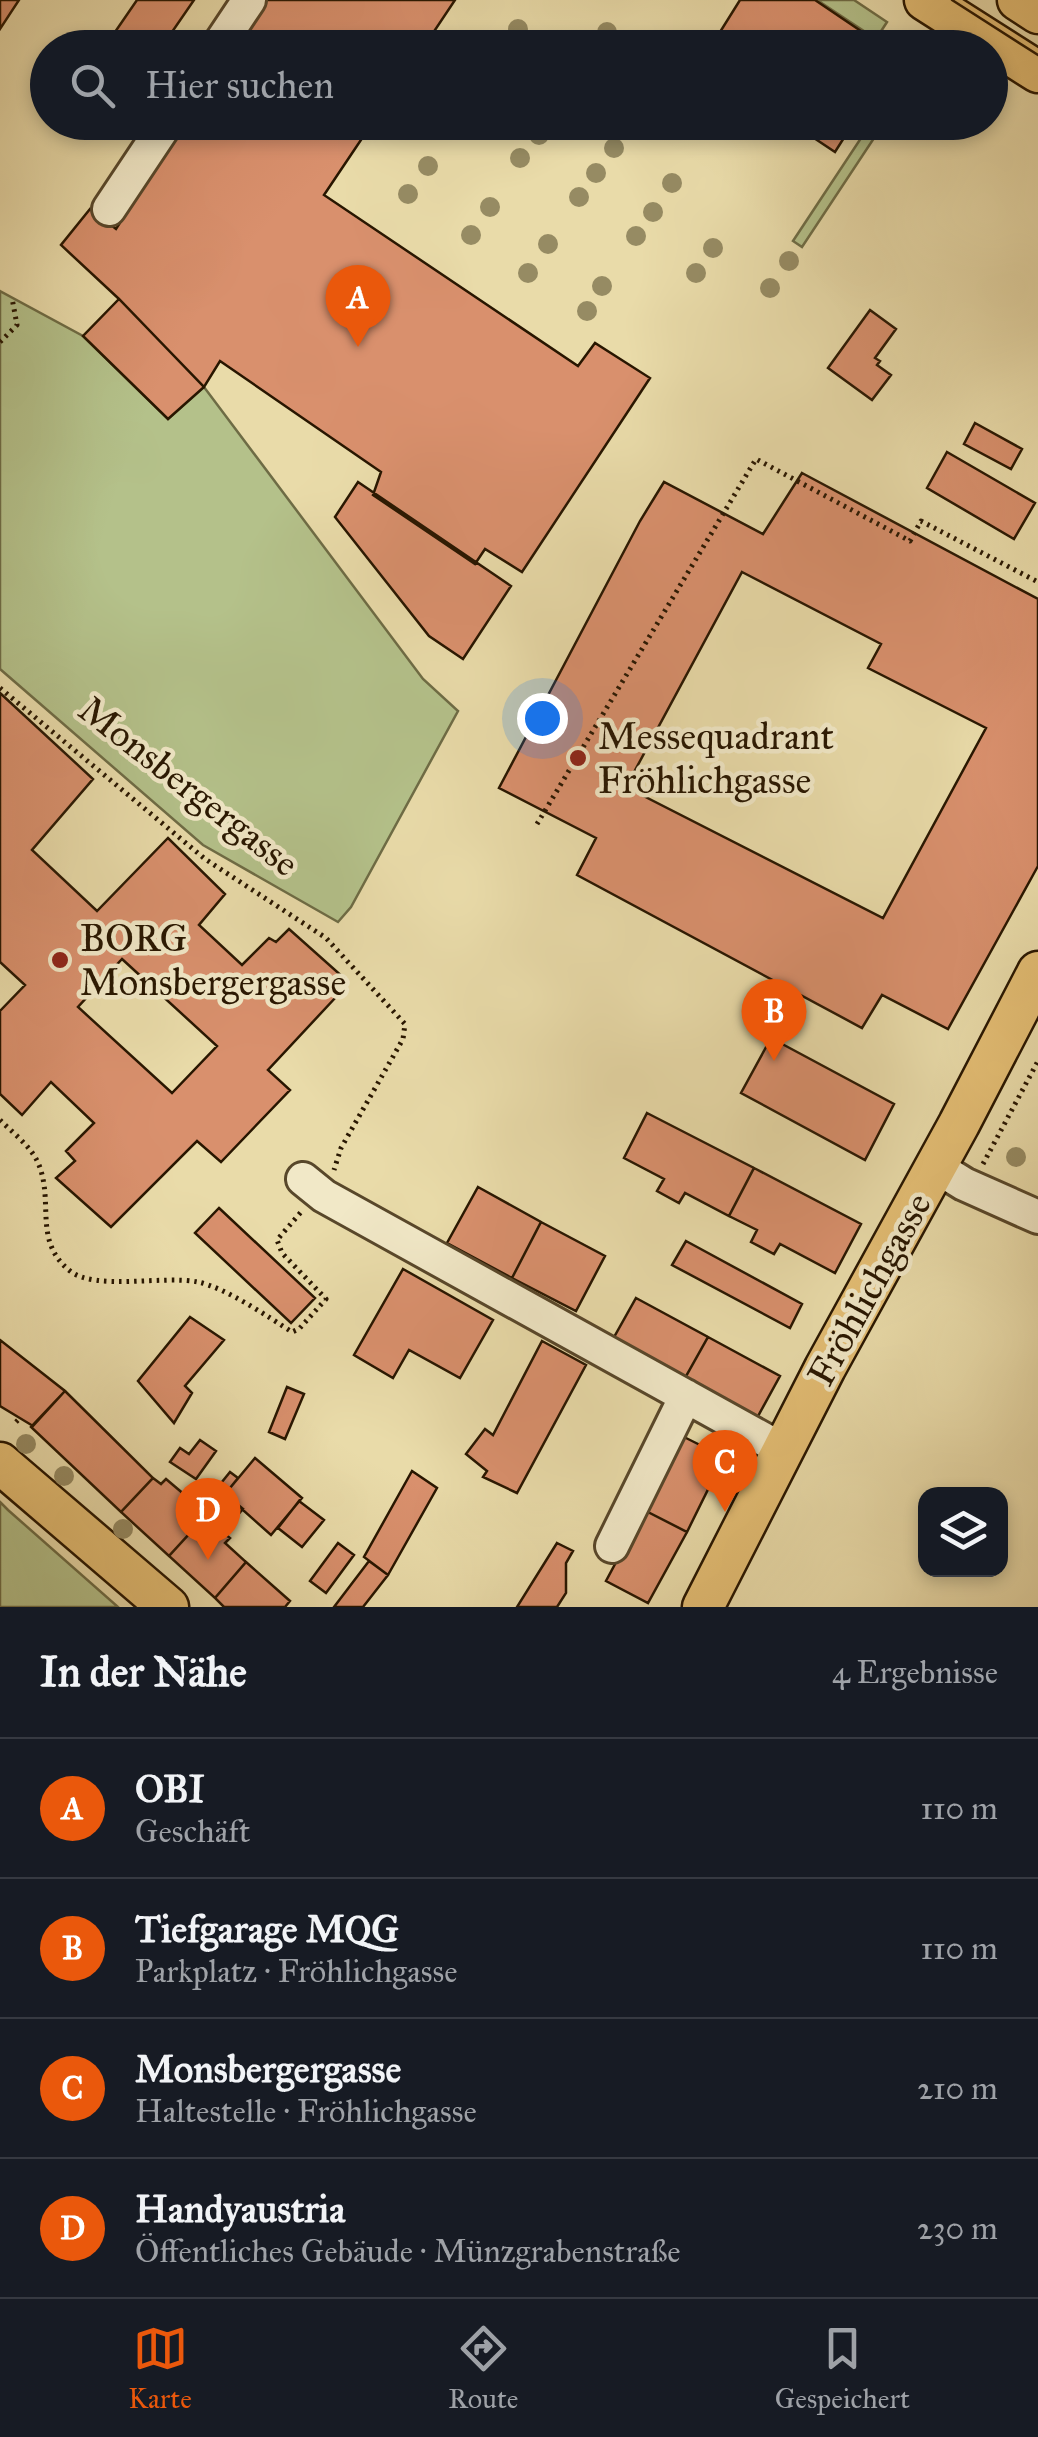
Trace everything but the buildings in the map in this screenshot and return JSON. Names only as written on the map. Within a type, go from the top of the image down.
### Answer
[{"type":"main road","points":[[925,0],[972,30]]},
{"type":"main road","points":[[1018,0],[1038,13]]},
{"type":"main road","points":[[1008,53],[1038,72]]},
{"type":"main road","name":"Fröhlichgasse","points":[[708,1605],[849,1322],[1038,972]]},
{"type":"main road","points":[[0,1463],[168,1607]]},
{"type":"street","points":[[229,30],[249,0]]},
{"type":"street","points":[[110,210],[155,140]]},
{"type":"street","points":[[936,1166],[964,1184],[1020,1207],[1034,1225]]},
{"type":"street","points":[[314,1188],[783,1450]]},
{"type":"street","points":[[612,1546],[686,1396]]},
{"type":"path","points":[[0,342],[18,325],[12,298]]},
{"type":"path","points":[[537,824],[756,460],[910,541],[921,521],[1038,582]]},
{"type":"path","name":"Monsbergergasse","points":[[0,688],[205,858],[326,938],[405,1024],[403,1039],[342,1148],[277,1240],[282,1253],[326,1299],[292,1332],[201,1282],[92,1280],[71,1273],[49,1244],[45,1232],[48,1197],[34,1153],[0,1120]]},
{"type":"path","points":[[986,1158],[1038,1060]]},
{"type":"path","points":[[718,1470],[723,1473],[730,1460]]},
{"type":"green space","points":[[817,0],[854,0],[887,22],[882,30],[862,30]]},
{"type":"green space","points":[[860,140],[873,140],[802,247],[793,241]]},
{"type":"green space","points":[[0,291],[83,336],[168,419],[204,387],[423,679],[458,711],[351,907],[338,922],[203,845],[0,669]]},
{"type":"green space","points":[[0,1502],[8,1510],[118,1607],[0,1607]]},
{"type":"tram line","points":[[952,0],[999,30]]},
{"type":"tram line","points":[[1008,36],[1038,55]]},
{"type":"place","name":"OBI","points":[[358,347]]},
{"type":"place","name":"Messequadrant Fröhlichgasse","points":[[578,758]]},
{"type":"place","name":"BORG Monsbergergasse","points":[[60,960]]},
{"type":"place","name":"Tiefgarage MQG","points":[[774,1061]]},
{"type":"place","name":"Monsbergergasse","points":[[725,1512]]},
{"type":"place","name":"Handyaustria","points":[[208,1560]]}]
